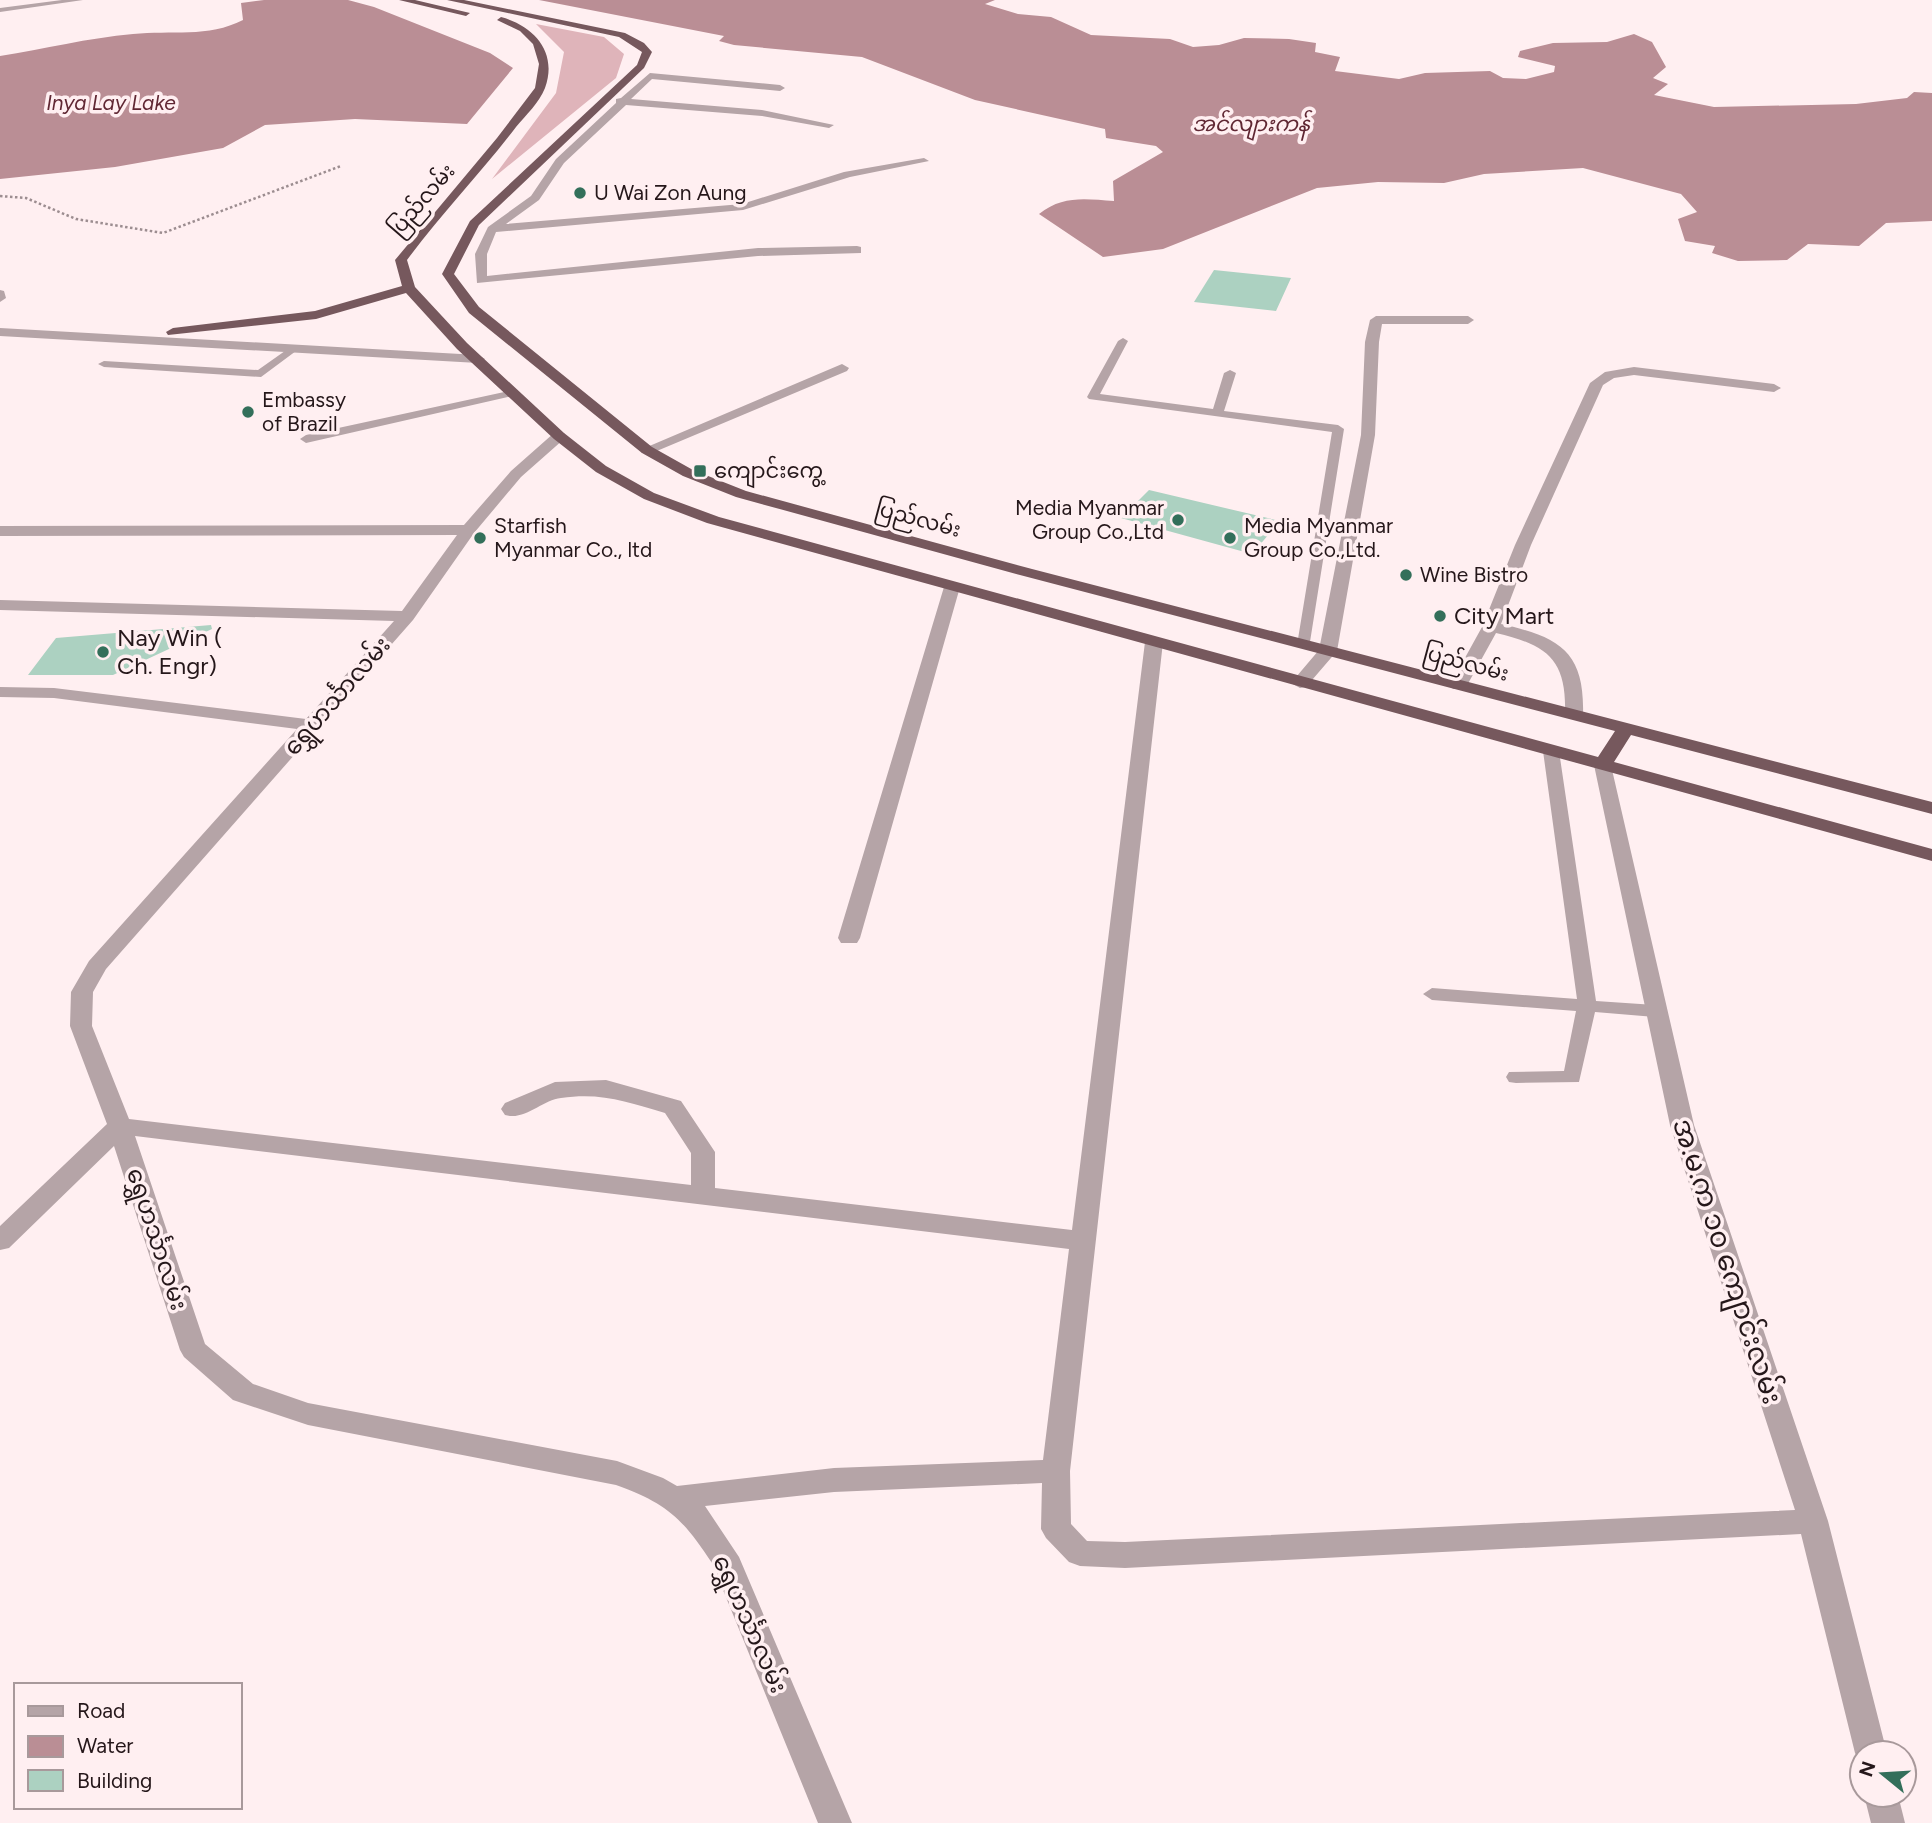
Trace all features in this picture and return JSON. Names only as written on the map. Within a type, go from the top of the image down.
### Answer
[{"type":"highway","name":"ပြည်လမ်း","points":[[403,0],[518,23],[536,36],[543,61],[540,89],[469,181],[425,227],[401,260],[410,288]]},
{"type":"highway","name":"ပြည်လမ်း","points":[[451,0],[622,35],[647,52],[641,66],[474,223],[448,275],[474,310],[647,450],[688,473],[741,494],[1304,645],[1932,808]]},
{"type":"highway","points":[[173,332],[316,315],[410,288],[462,346],[559,436],[601,469],[649,496],[713,520],[1932,855]]},
{"type":"highway","points":[[462,346],[507,337]]},
{"type":"highway","points":[[1603,765],[1625,729]]},
{"type":"street","points":[[780,88],[650,76],[560,161],[535,198],[492,229],[481,254],[481,280],[758,252],[857,250]]},
{"type":"street","points":[[599,103],[627,100],[762,113],[829,125]]},
{"type":"street","points":[[492,229],[743,206],[848,174],[924,161]]},
{"type":"street","points":[[1300,683],[1328,651],[1368,435],[1372,342],[1376,320],[1468,320]]},
{"type":"street","points":[[0,322],[462,346]]},
{"type":"street","points":[[0,332],[478,359]]},
{"type":"street","points":[[647,450],[842,368]]},
{"type":"street","points":[[1459,685],[1491,627],[1523,545],[1597,383],[1613,373],[1634,371],[1774,388]]},
{"type":"street","name":"ရွှေဟင်္သာလမ်း","points":[[559,436],[516,474],[468,530],[407,616],[313,725],[97,965],[82,992],[81,1026],[120,1126],[194,1350],[243,1392],[308,1414],[617,1473],[653,1486],[673,1498],[697,1517],[724,1557],[835,1823]]},
{"type":"street","points":[[0,531],[468,530]]},
{"type":"street","points":[[849,938],[952,587]]},
{"type":"street","points":[[0,605],[407,616]]},
{"type":"street","points":[[1491,627],[1521,633],[1552,647],[1572,668],[1577,690],[1574,715]]},
{"type":"street","points":[[1154,642],[1056,1471],[1056,1529],[1080,1553],[1125,1555],[1813,1521]]},
{"type":"street","points":[[0,692],[54,692],[313,725]]},
{"type":"street","name":"အ.မ.က ၁၀ ကျောင်းလမ်း","points":[[1603,765],[1682,1125],[1813,1521],[1868,1739]]},
{"type":"street","points":[[513,1109],[555,1090],[606,1088],[673,1107],[703,1152],[703,1196]]},
{"type":"street","points":[[0,1241],[120,1126],[1083,1241]]},
{"type":"street","points":[[673,1498],[834,1480],[1056,1471]]},
{"type":"lane","points":[[0,10],[79,0]]},
{"type":"lane","points":[[1123,341],[1093,397],[1338,429],[1304,645]]},
{"type":"lane","points":[[104,364],[261,374],[292,349]]},
{"type":"lane","points":[[1217,414],[1230,373]]},
{"type":"lane","points":[[306,439],[513,393]]},
{"type":"lane","points":[[1516,1077],[1572,1077],[1587,1004],[1551,751]]},
{"type":"lane","points":[[1432,994],[1655,1011]]},
{"type":"path","points":[[0,196],[26,198],[76,219],[163,233],[341,166]]},
{"type":"shaded area","points":[[536,24],[604,37],[624,54],[616,78],[492,179],[556,93],[564,52]]},
{"type":"water","name":"Inya Lay Lake","points":[[264,0],[348,0],[374,7],[490,53],[513,68],[467,124],[355,119],[265,125],[223,148],[115,167],[0,179],[0,56],[116,36],[216,29],[243,20],[241,3]]},
{"type":"water","name":"အင်လျားကန်","points":[[539,0],[995,0],[985,4],[1018,14],[1051,17],[1091,35],[1170,39],[1193,47],[1219,45],[1244,38],[1289,39],[1316,43],[1315,52],[1340,57],[1335,71],[1399,79],[1425,73],[1490,71],[1503,78],[1526,79],[1554,72],[1555,66],[1518,57],[1520,51],[1553,43],[1607,42],[1634,34],[1652,42],[1666,67],[1653,78],[1668,84],[1654,95],[1714,107],[1856,104],[1907,98],[1914,92],[1932,93],[1932,221],[1886,223],[1859,246],[1808,244],[1787,260],[1738,261],[1712,253],[1715,246],[1685,241],[1678,219],[1697,212],[1681,194],[1583,168],[1484,174],[1444,183],[1378,182],[1317,188],[1163,249],[1103,257],[1039,214],[1066,201],[1114,201],[1113,181],[1163,152],[1156,146],[1106,138],[1105,129],[975,100],[862,57],[734,45],[719,41],[724,36]]},
{"type":"building","points":[[1214,270],[1291,278],[1276,311],[1194,302]]},
{"type":"building","name":"Media Myanmar Group Co.,Ltd.","points":[[1149,490],[1280,521],[1252,554],[1121,518]]},
{"type":"building","name":"Nay Win ( Ch. Engr)","points":[[211,625],[212,629],[113,675],[28,675],[56,638]]},
{"type":"place","name":"U Wai Zon Aung","points":[[580,193]]},
{"type":"place","name":"Embassy of Brazil","points":[[248,412]]},
{"type":"place","name":"ကျောင်းကွေ့","points":[[700,471]]},
{"type":"place","name":"Media Myanmar Group Co.,Ltd","points":[[1178,520]]},
{"type":"place","name":"Starfish Myanmar Co., ltd","points":[[480,538]]},
{"type":"place","name":"Media Myanmar Group Co.,Ltd.","points":[[1230,538]]},
{"type":"place","name":"Wine Bistro","points":[[1406,575]]},
{"type":"place","name":"City Mart","points":[[1440,616]]},
{"type":"place","name":"Nay Win ( Ch. Engr)","points":[[103,652]]}]
